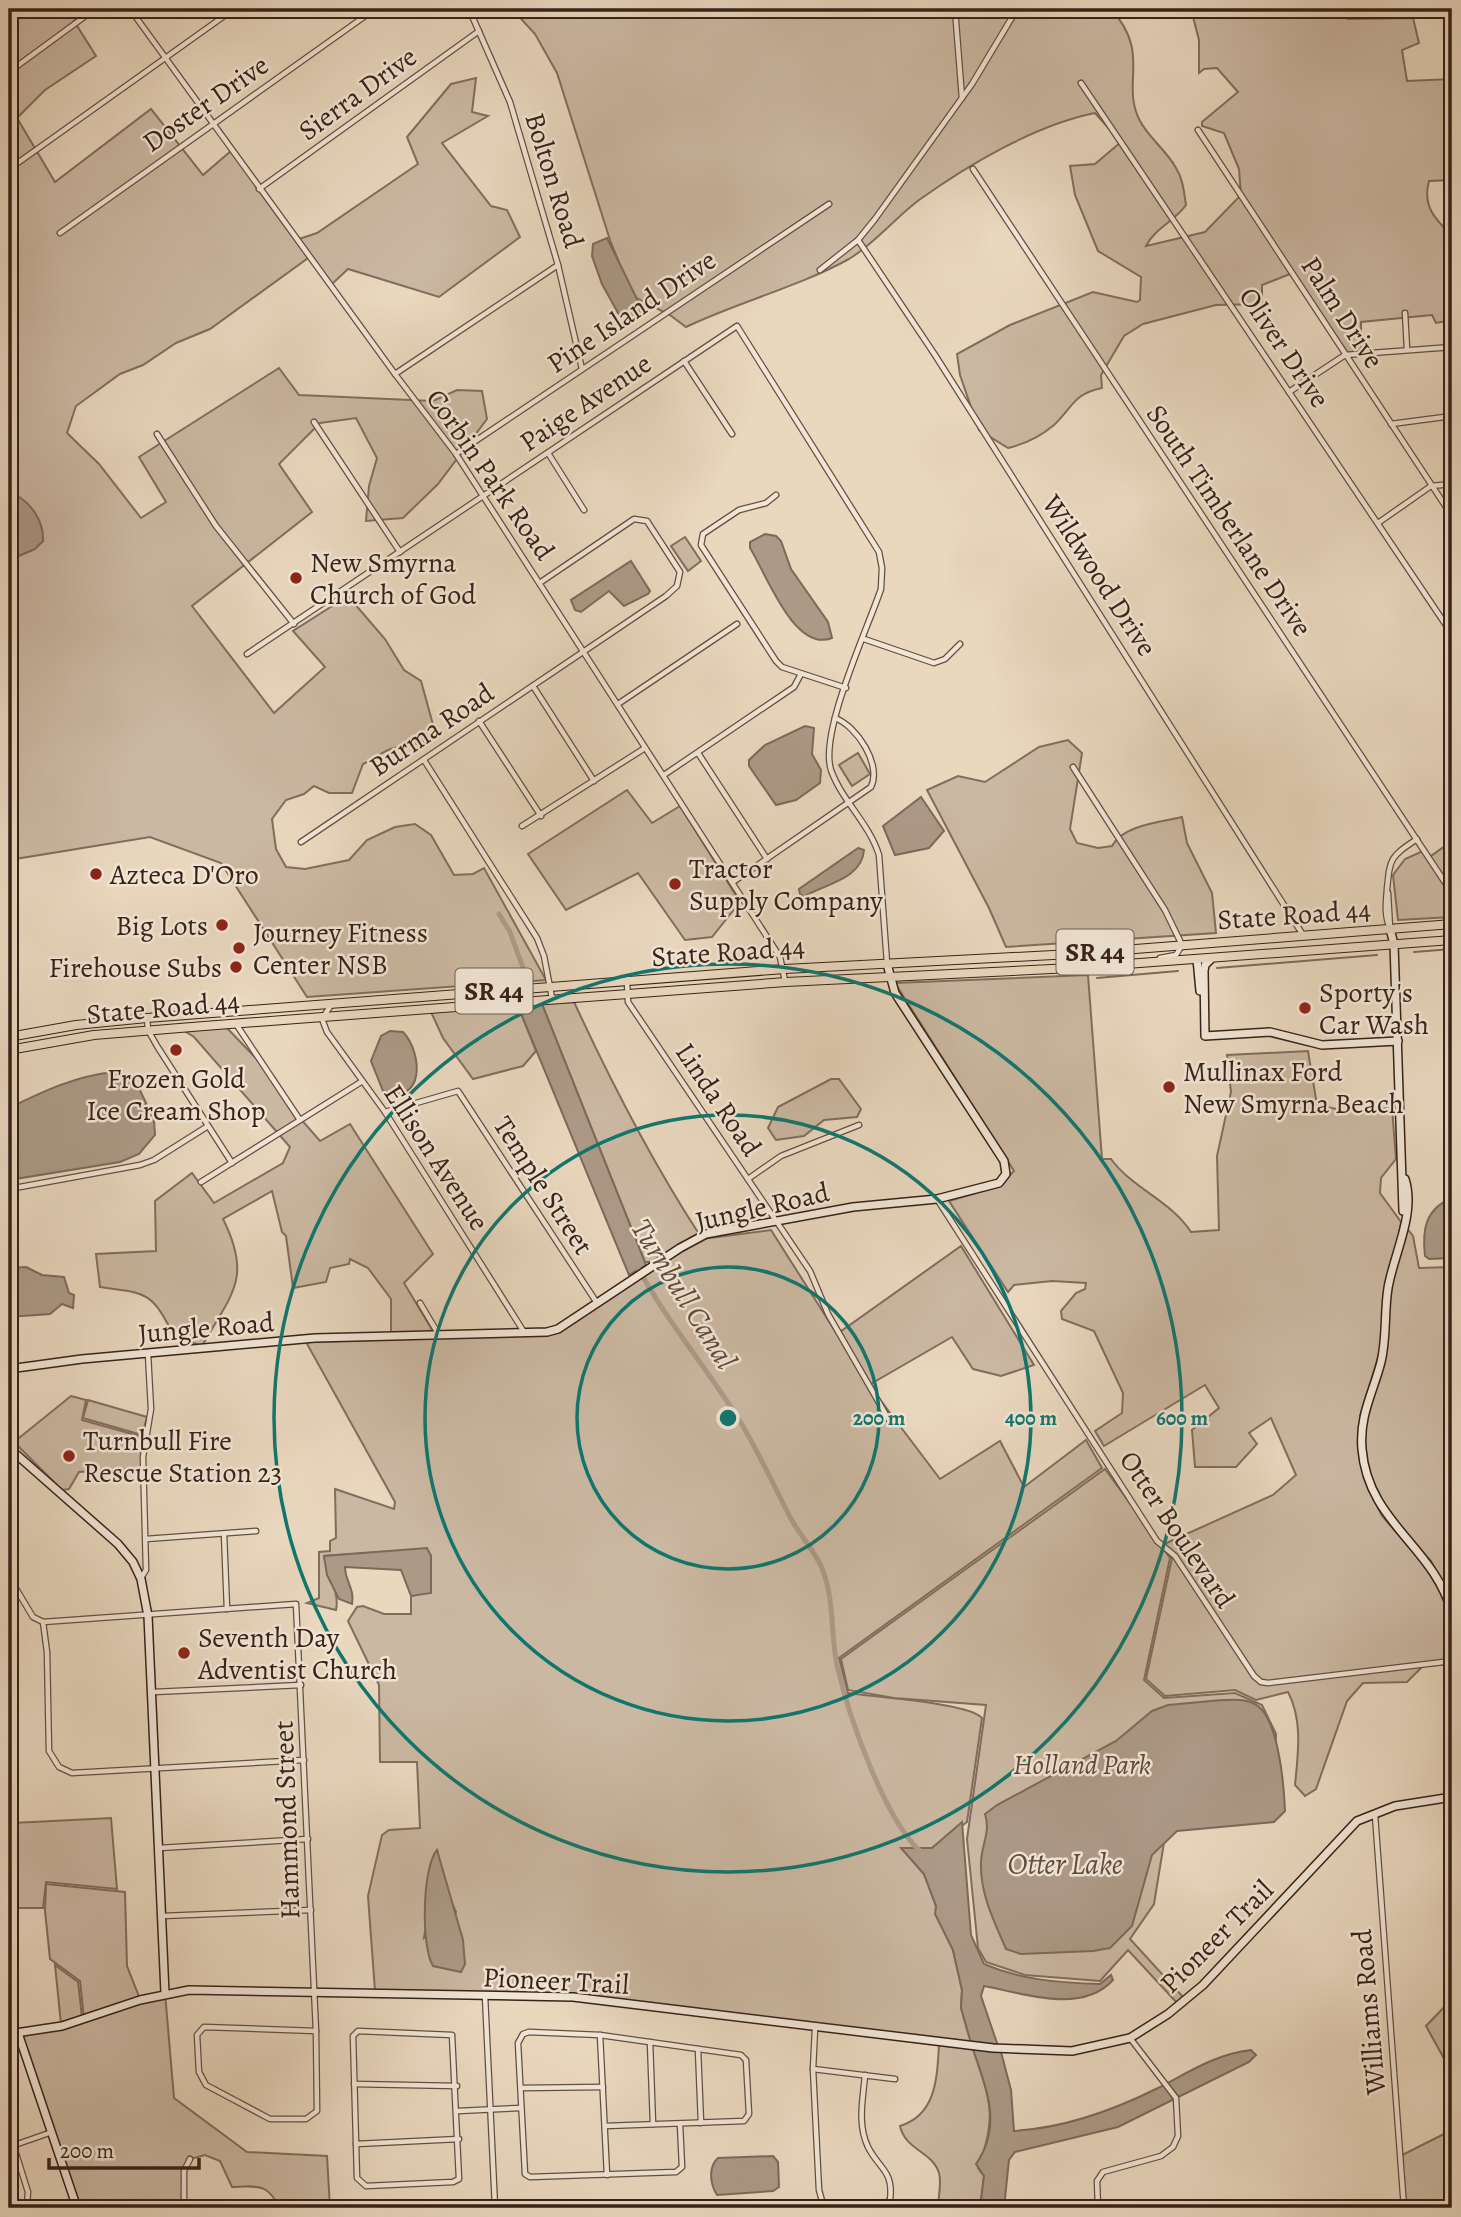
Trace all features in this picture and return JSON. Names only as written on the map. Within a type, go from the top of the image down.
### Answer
[{"type":"main road","name":"State Road 44","points":[[9,1037],[76,1025],[147,1017],[785,969],[1182,945],[1452,925]]},
{"type":"main road","points":[[1197,959],[1205,948],[1272,943],[1301,936]]},
{"type":"main road","name":"State Road 44","points":[[9,1050],[69,1038],[236,1023],[322,1019],[786,982],[1077,968],[1452,940]]},
{"type":"main road","points":[[398,999],[400,1011]]},
{"type":"street","points":[[9,72],[95,9]]},
{"type":"street","name":"Corbin Park Road","points":[[130,9],[167,56],[259,189],[456,454],[541,582],[780,957],[786,982]]},
{"type":"street","points":[[12,167],[234,9]]},
{"type":"street","name":"Doster Drive","points":[[60,233],[212,122],[375,9]]},
{"type":"street","name":"Bolton Road","points":[[469,9],[510,102],[558,265],[582,369]]},
{"type":"street","points":[[955,9],[962,99]]},
{"type":"street","points":[[820,270],[858,240],[962,99],[1017,9]]},
{"type":"street","name":"Sierra Drive","points":[[259,189],[479,31]]},
{"type":"street","name":"Oliver Drive","points":[[1081,83],[1452,634]]},
{"type":"street","name":"Palm Drive","points":[[1198,130],[1452,516]]},
{"type":"street","name":"South Timberlane Drive","points":[[973,169],[1452,894]]},
{"type":"street","name":"Pine Island Drive","points":[[456,454],[829,204]]},
{"type":"street","name":"Wildwood Drive","points":[[858,240],[935,355],[1301,936]]},
{"type":"street","points":[[395,374],[558,265]]},
{"type":"street","points":[[1405,313],[1407,349]]},
{"type":"street","name":"Paige Avenue","points":[[247,654],[737,326],[879,552],[882,568],[881,589],[864,639]]},
{"type":"street","points":[[1289,392],[1345,355],[1452,347]]},
{"type":"street","points":[[684,362],[732,434]]},
{"type":"street","points":[[1391,424],[1452,416]]},
{"type":"street","points":[[314,422],[400,552]]},
{"type":"street","points":[[157,434],[216,526],[294,624]]},
{"type":"street","points":[[548,453],[584,510]]},
{"type":"street","points":[[1378,523],[1431,486],[1452,484]]},
{"type":"street","points":[[776,495],[766,503],[739,510],[703,534],[700,541],[776,661],[782,667],[800,674],[846,688]]},
{"type":"street","name":"Burma Road","points":[[301,842],[666,596],[677,586],[680,572],[647,521],[634,519],[541,582]]},
{"type":"street","points":[[618,704],[737,624]]},
{"type":"street","points":[[887,964],[879,855],[875,841],[831,769],[828,750],[835,718],[864,639],[934,663],[945,659],[960,644]]},
{"type":"street","points":[[664,775],[794,687],[800,674]]},
{"type":"street","points":[[533,686],[594,780]]},
{"type":"street","points":[[733,883],[871,788],[876,770],[850,728],[835,718]]},
{"type":"street","points":[[480,721],[541,816]]},
{"type":"street","points":[[522,826],[645,748]]},
{"type":"street","points":[[698,753],[768,859]]},
{"type":"street","points":[[424,760],[537,938],[544,956],[552,999]]},
{"type":"street","points":[[1073,767],[1165,910],[1182,945],[1176,955],[1170,957],[1077,968]]},
{"type":"street","points":[[1417,839],[1391,861],[1386,876],[1390,929],[1394,944],[1405,1180],[1404,1222],[1388,1286],[1383,1352],[1363,1416],[1363,1457],[1377,1502],[1395,1528],[1429,1563],[1442,1584],[1452,1613]]},
{"type":"street","points":[[1213,958],[1205,965],[1204,971],[1205,1036],[1270,1032],[1322,1045],[1398,1041]]},
{"type":"street","points":[[1197,959],[1204,1013]]},
{"type":"street","name":"Jungle Road","points":[[9,1369],[315,1338],[525,1334],[558,1329],[706,1234],[774,1219],[937,1199],[999,1183],[1006,1175],[1006,1167],[895,993],[888,976],[887,964]]},
{"type":"street","points":[[626,994],[627,981]]},
{"type":"street","name":"Linda Road","points":[[626,994],[633,1009],[810,1272],[828,1314],[889,1420]]},
{"type":"street","points":[[322,1019],[331,1004]]},
{"type":"street","points":[[147,1017],[148,1030],[232,1163]]},
{"type":"street","name":"Ellison Avenue","points":[[322,1019],[361,1082],[385,1112],[525,1334]]},
{"type":"street","points":[[236,1023],[243,1038],[300,1120]]},
{"type":"street","points":[[201,1182],[361,1082]]},
{"type":"street","name":"Temple Street","points":[[385,1112],[456,1091],[597,1303]]},
{"type":"street","points":[[748,1179],[781,1156],[859,1125]]},
{"type":"street","points":[[9,1189],[140,1165],[154,1160],[208,1126]]},
{"type":"street","name":"Otter Boulevard","points":[[937,1199],[1157,1541],[1175,1556],[1224,1634],[1261,1682],[1452,1661]]},
{"type":"street","points":[[420,1303],[439,1336]]},
{"type":"street","points":[[141,1579],[146,1570],[143,1457],[151,1409],[148,1354]]},
{"type":"street","points":[[9,1448],[118,1544],[133,1562],[141,1579],[148,1616],[154,1692],[164,1993]]},
{"type":"street","points":[[146,1539],[256,1531]]},
{"type":"street","points":[[9,1577],[28,1611],[43,1622],[227,1609],[224,1534]]},
{"type":"street","name":"Hammond Street","points":[[227,1609],[296,1604],[301,1685],[316,2031],[318,2106],[313,2116],[270,2119],[206,2085],[200,2077],[197,2035],[204,2027],[316,2031]]},
{"type":"street","points":[[43,1622],[52,1759],[59,1767],[72,1773],[304,1760]]},
{"type":"street","points":[[154,1692],[301,1685]]},
{"type":"street","name":"Pioneer Trail","points":[[9,2034],[62,2026],[164,1993],[189,1990],[573,1997],[1001,2049],[1072,2051],[1130,2038],[1196,1991],[1357,1821],[1375,1812],[1452,1797]]},
{"type":"street","name":"Williams Road","points":[[1375,1812],[1404,2208]]},
{"type":"street","points":[[159,1848],[307,1839]]},
{"type":"street","points":[[162,1916],[310,1910]]},
{"type":"street","points":[[485,1996],[495,2207]]},
{"type":"street","points":[[815,2028],[813,2069],[819,2190],[824,2208]]},
{"type":"street","points":[[358,2031],[449,2034],[455,2040],[460,2174],[453,2182],[366,2186],[357,2178],[354,2084],[353,2036],[358,2031]]},
{"type":"street","points":[[19,2033],[76,2208]]},
{"type":"street","points":[[605,2126],[744,2121],[749,2114],[744,2056],[600,2035],[523,2034],[518,2043],[521,2108],[525,2174],[530,2178],[676,2172],[680,2169],[680,2124]]},
{"type":"street","points":[[600,2035],[607,2175]]},
{"type":"street","points":[[1098,2208],[1097,2180],[1102,2172],[1161,2156],[1173,2147],[1178,2136],[1176,2098],[1130,2038]]},
{"type":"street","points":[[650,2042],[653,2124]]},
{"type":"street","points":[[698,2049],[701,2123]]},
{"type":"street","points":[[813,2069],[895,2079]]},
{"type":"street","points":[[866,2076],[861,2112],[863,2128],[868,2147],[887,2172],[892,2186],[890,2200],[880,2208]]},
{"type":"street","points":[[354,2084],[457,2085]]},
{"type":"street","points":[[521,2088],[603,2087]]},
{"type":"street","points":[[458,2110],[521,2108]]},
{"type":"street","points":[[9,2131],[11,2146],[28,2192],[27,2204]]},
{"type":"street","points":[[11,2146],[52,2132]]},
{"type":"street","points":[[356,2144],[459,2139]]},
{"type":"street","points":[[184,2208],[184,2171],[190,2159]]},
{"type":"green space","points":[[9,9],[89,9],[74,21],[96,56],[45,90],[17,118],[55,182],[151,109],[203,175],[232,150],[299,239],[317,233],[418,164],[407,137],[451,84],[476,78],[472,112],[488,116],[442,143],[491,206],[507,210],[520,237],[439,297],[348,269],[331,285],[311,256],[210,329],[176,343],[143,365],[120,374],[76,406],[67,433],[99,464],[141,518],[166,502],[139,457],[279,368],[299,395],[433,401],[457,390],[482,391],[487,419],[438,484],[403,518],[366,521],[369,486],[377,458],[356,418],[320,423],[279,464],[312,512],[192,606],[274,713],[325,667],[293,631],[348,596],[385,639],[404,670],[421,681],[435,732],[421,742],[390,749],[363,764],[352,793],[329,793],[314,786],[304,794],[286,800],[272,819],[276,849],[286,867],[305,869],[349,860],[367,840],[395,827],[415,824],[431,835],[454,875],[473,874],[484,868],[546,980],[307,997],[221,863],[150,837],[9,860],[9,560],[35,549],[16,495],[9,500]]},
{"type":"green space","points":[[512,9],[1111,9],[1130,40],[1133,54],[1133,94],[1140,121],[1176,168],[1185,195],[1186,205],[1154,234],[1146,246],[1205,232],[1241,195],[1239,169],[1224,133],[1202,126],[1202,122],[1238,92],[1217,68],[1204,69],[1199,73],[1199,40],[1191,9],[1345,9],[1348,19],[1413,18],[1419,43],[1402,50],[1407,81],[1452,79],[1452,180],[1429,181],[1427,198],[1431,212],[1452,236],[1452,320],[1436,323],[1432,315],[1361,322],[1361,349],[1348,353],[1290,274],[1262,285],[1262,304],[1216,305],[1143,324],[1124,336],[1101,375],[1102,388],[1079,398],[1043,433],[1008,448],[979,430],[960,375],[957,354],[1010,325],[1093,292],[1137,302],[1140,300],[1141,277],[1098,251],[1075,195],[1070,166],[1095,164],[1121,142],[1095,113],[1049,127],[980,160],[919,200],[849,259],[809,278],[686,327],[670,315],[636,298],[628,285],[610,240],[557,73],[535,34]]},
{"type":"green space","points":[[685,537],[701,561],[688,571],[671,546]]},
{"type":"green space","points":[[1068,740],[1082,753],[1070,829],[1077,843],[1098,848],[1112,846],[1117,839],[1133,829],[1182,817],[1187,843],[1212,893],[1216,933],[1006,947],[989,908],[927,790],[958,776],[985,782],[1039,747]]},
{"type":"green space","points":[[858,753],[870,774],[852,786],[839,765]]},
{"type":"green space","points":[[627,790],[652,823],[680,806],[740,902],[712,937],[685,940],[638,873],[566,910],[528,854]]},
{"type":"green space","points":[[1452,841],[1452,917],[1398,920],[1393,875],[1405,859],[1423,851],[1428,858]]},
{"type":"green space","points":[[1088,975],[1102,1159],[1111,1159],[1130,1179],[1173,1211],[1191,1232],[1219,1230],[1217,1156],[1231,1092],[1227,1055],[1308,1051],[1317,1105],[1346,1111],[1392,1108],[1396,1159],[1381,1178],[1380,1193],[1401,1222],[1380,1351],[1360,1416],[1360,1458],[1368,1488],[1382,1516],[1434,1575],[1450,1613],[1452,1664],[1423,1666],[1407,1682],[1363,1683],[1347,1701],[1316,1789],[1305,1796],[1295,1785],[1298,1726],[1288,1692],[1256,1700],[1235,1690],[1165,1696],[1146,1679],[1172,1558],[1162,1545],[1273,1495],[1296,1475],[1271,1418],[1249,1433],[1257,1444],[1236,1467],[1195,1467],[1192,1430],[1219,1408],[1205,1385],[1104,1446],[1095,1431],[1122,1413],[1123,1393],[1094,1331],[1062,1319],[1061,1311],[1076,1293],[1085,1289],[1086,1283],[1052,1281],[1014,1285],[1008,1292],[949,1201],[1000,1186],[1014,1171],[895,983]]},
{"type":"green space","points":[[574,1002],[632,1120],[699,1234],[654,1262],[645,1262],[542,1004]]},
{"type":"green space","points":[[518,1006],[536,1051],[523,1066],[473,1079],[443,1038],[431,1012]]},
{"type":"green space","points":[[226,1027],[275,1078],[292,1109],[320,1141],[350,1124],[433,1254],[404,1283],[434,1333],[391,1334],[391,1299],[368,1268],[350,1259],[349,1264],[330,1268],[326,1282],[293,1288],[286,1236],[282,1232],[272,1191],[223,1219],[236,1257],[235,1285],[202,1346],[174,1336],[160,1311],[146,1297],[100,1287],[96,1254],[156,1251],[155,1201],[192,1173],[214,1203],[283,1163],[290,1147],[194,1037],[183,1030]]},
{"type":"green space","points":[[831,1079],[839,1079],[861,1109],[857,1117],[824,1120],[804,1136],[776,1140],[768,1128],[778,1107]]},
{"type":"green space","points":[[1406,1227],[1413,1236],[1419,1268],[1452,1267],[1452,1604],[1431,1561],[1386,1512],[1368,1473],[1364,1433],[1388,1320],[1391,1286]]},
{"type":"green space","points":[[771,1230],[837,1334],[961,1246],[1034,1365],[1001,1376],[973,1369],[952,1337],[869,1385],[940,1479],[1000,1441],[1024,1487],[1086,1440],[1102,1468],[839,1658],[848,1693],[960,1708],[982,1718],[967,1822],[932,1848],[902,1849],[924,1874],[936,1906],[936,1914],[953,1950],[962,1990],[961,2008],[971,2043],[573,1994],[375,1991],[368,1896],[382,1835],[389,1830],[420,1828],[417,1762],[380,1762],[379,1685],[348,1621],[357,1607],[363,1606],[384,1614],[411,1614],[411,1596],[431,1592],[431,1556],[426,1549],[324,1556],[335,1590],[336,1610],[307,1603],[319,1598],[319,1552],[330,1551],[330,1541],[336,1538],[335,1489],[394,1509],[395,1502],[306,1342],[547,1335],[702,1239]],"holes":[[[437,1850],[448,1895],[456,1912],[424,1938]]]},
{"type":"green space","points":[[71,1396],[86,1400],[82,1420],[143,1437],[141,1468],[79,1472],[69,1489],[62,1490],[14,1442]]},
{"type":"green space","points":[[88,1400],[147,1417],[142,1435],[83,1418]]},
{"type":"green space","name":"Holland Park","points":[[1105,1469],[1170,1558],[1144,1680],[1164,1698],[1235,1693],[1262,1705],[1276,1734],[1274,1812],[1167,1824],[1154,1904],[1130,1939],[1184,1998],[1177,2003],[1128,1950],[1100,1981],[1025,1975],[986,1962],[978,1948],[967,1839],[986,1705],[894,1698],[848,1690],[841,1659]]},
{"type":"green space","points":[[9,1816],[13,1823],[111,1818],[117,1889],[46,1882],[43,1908],[9,1908]]},
{"type":"green space","points":[[46,1884],[125,1892],[127,1966],[140,1999],[165,1993],[174,2098],[247,2152],[327,2156],[330,2208],[280,2208],[266,2190],[249,2186],[232,2187],[220,2161],[205,2155],[190,2159],[184,2171],[184,2208],[76,2208],[18,2033],[84,2019],[80,1981],[50,1959],[45,1911]]},
{"type":"green space","points":[[55,1965],[78,1982],[82,2017],[61,2024]]},
{"type":"green space","points":[[1452,1999],[1452,2073],[1426,2026]]},
{"type":"green space","points":[[939,2045],[973,2049],[984,2081],[990,2121],[978,2168],[984,2176],[980,2208],[938,2208],[940,2181],[936,2166],[907,2141],[900,2126],[912,2121],[928,2105],[935,2083]]},
{"type":"green space","points":[[1452,2110],[1452,2208],[1403,2208],[1400,2156],[1446,2133]]},
{"type":"water","points":[[607,238],[639,303],[640,315],[635,319],[622,319],[602,284],[592,256],[593,244]]},
{"type":"water","points":[[16,495],[36,514],[43,541],[35,549],[9,560],[9,500]]},
{"type":"water","points":[[765,534],[776,536],[781,541],[791,569],[828,622],[832,638],[818,639],[805,634],[783,608],[750,548],[750,542]]},
{"type":"water","points":[[631,561],[650,591],[648,594],[624,606],[609,591],[581,612],[575,610],[571,600]]},
{"type":"water","points":[[805,726],[814,728],[812,754],[821,770],[820,783],[796,800],[776,805],[749,766],[749,760],[765,745]]},
{"type":"water","points":[[921,797],[944,831],[929,848],[895,855],[883,826]]},
{"type":"water","points":[[858,848],[864,850],[862,860],[850,874],[803,897],[800,894],[799,889]]},
{"type":"water","points":[[542,1004],[646,1265],[629,1275],[518,1006]]},
{"type":"water","points":[[390,1031],[403,1032],[410,1041],[417,1064],[413,1084],[407,1091],[397,1094],[383,1091],[371,1061],[381,1036]]},
{"type":"water","points":[[114,1072],[138,1086],[154,1120],[155,1135],[139,1154],[120,1162],[9,1180],[9,1108],[73,1081]]},
{"type":"water","points":[[1452,1198],[1452,1258],[1429,1259],[1425,1256],[1424,1246],[1427,1221],[1436,1208]]},
{"type":"water","points":[[26,1267],[42,1275],[64,1277],[69,1293],[74,1295],[73,1308],[62,1304],[50,1314],[9,1317],[9,1268]]},
{"type":"water","points":[[427,1548],[431,1556],[431,1593],[411,1596],[401,1570],[345,1567],[352,1604],[339,1599],[327,1575],[324,1556]]},
{"type":"water","name":"Otter Lake","points":[[1222,1700],[1250,1702],[1266,1715],[1279,1756],[1285,1811],[1274,1822],[1177,1831],[1152,1855],[1132,1926],[1110,1948],[1021,1954],[1006,1949],[989,1907],[981,1874],[981,1857],[987,1827],[985,1814],[1116,1741],[1152,1711],[1168,1705]]},
{"type":"water","points":[[962,1822],[971,1935],[984,1964],[1012,1974],[1055,1981],[1100,1984],[1111,1975],[1113,1980],[1100,1991],[1085,1997],[1068,1999],[1051,1999],[984,1986],[981,1996],[998,2046],[971,2043],[961,2008],[962,1990],[953,1950],[935,1914],[936,1906],[924,1874],[901,1848],[932,1848]]},
{"type":"water","points":[[437,1850],[463,1940],[465,1964],[461,1972],[433,1966],[426,1942],[426,1889],[428,1873]]},
{"type":"water","points":[[973,2049],[1001,2052],[1011,2090],[1014,2131],[1069,2122],[1106,2110],[1226,2055],[1251,2050],[1256,2055],[1249,2062],[1118,2127],[1015,2152],[1009,2160],[1004,2208],[980,2208],[984,2176],[976,2164],[989,2135],[990,2121],[987,2093]]},
{"type":"water","points":[[773,2156],[778,2162],[779,2187],[773,2191],[717,2195],[711,2176],[718,2158]]},
{"type":"waterway","points":[[499,914],[510,932],[529,984]]},
{"type":"waterway","points":[[1414,952],[1452,949]]},
{"type":"waterway","points":[[1217,968],[1377,955]]},
{"type":"waterway","points":[[1097,978],[1178,971]]},
{"type":"waterway","name":"Turnbull Canal","points":[[636,1264],[660,1305],[741,1423],[790,1517],[821,1566],[828,1590],[837,1665],[859,1737],[894,1816],[907,1837],[921,1852]]},
{"type":"place","name":"New Smyrna Church of God","points":[[296,578]]},
{"type":"place","name":"Azteca D'Oro","points":[[96,874]]},
{"type":"place","name":"Tractor Supply Company","points":[[675,884]]},
{"type":"place","name":"Big Lots","points":[[222,925]]},
{"type":"place","name":"Journey Fitness Center NSB","points":[[239,948]]},
{"type":"place","name":"Firehouse Subs","points":[[236,967]]},
{"type":"place","name":"Sporty's Car Wash","points":[[1305,1008]]},
{"type":"place","name":"Frozen Gold Ice Cream Shop","points":[[176,1050]]},
{"type":"place","name":"Mullinax Ford New Smyrna Beach","points":[[1169,1087]]},
{"type":"place","name":"Turnbull Fire Rescue Station 23","points":[[69,1456]]},
{"type":"place","name":"Seventh Day Adventist Church","points":[[184,1653]]}]
